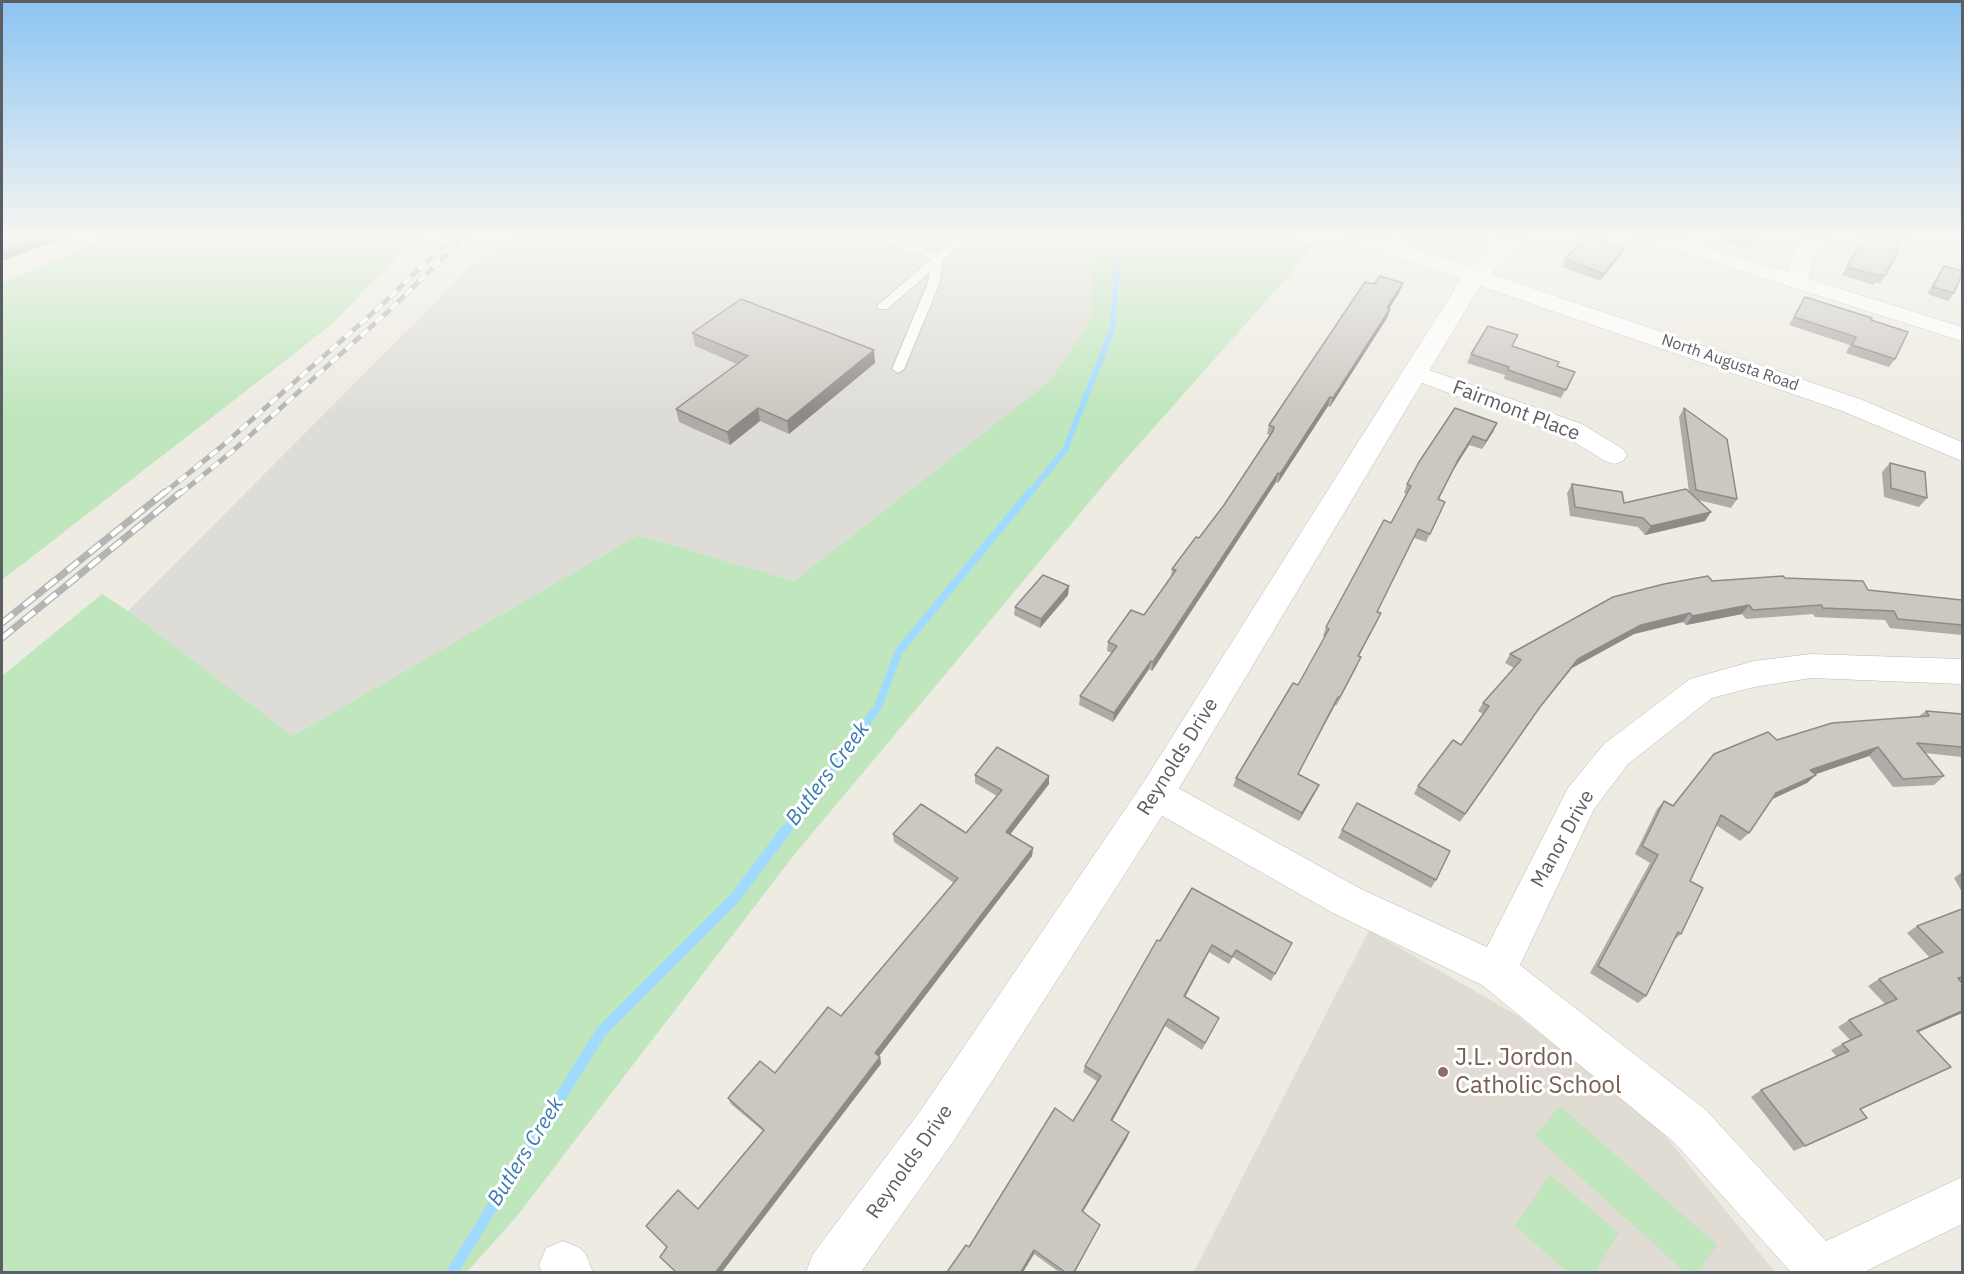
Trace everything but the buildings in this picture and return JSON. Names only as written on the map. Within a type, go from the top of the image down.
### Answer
[{"type":"street","name":"Reynolds Drive","points":[[831,1272],[937,1126],[1156,794],[1460,295]]},
{"type":"street","name":"North Augusta Road","points":[[1534,295],[1851,405],[1962,452]]},
{"type":"street","points":[[1840,295],[1962,334]]},
{"type":"street","name":"Fairmont Place","points":[[1414,372],[1573,430],[1614,455]]},
{"type":"street","name":"Manor Drive","points":[[1496,971],[1581,799],[1616,754],[1702,688],[1754,674],[1811,666],[1962,672]]},
{"type":"street","points":[[1156,794],[1347,901],[1496,971],[1690,1126],[1821,1271],[1962,1200]]},
{"type":"lane","points":[[883,306],[895,295]]},
{"type":"lane","points":[[898,369],[929,295]]},
{"type":"shaded area","points":[[442,295],[1091,295],[1090,320],[1050,381],[794,581],[638,535],[293,736],[128,611]]},
{"type":"shaded area","name":"J.L. Jordon Catholic School","points":[[1369,930],[1518,1016],[1660,1129],[1775,1272],[1194,1272]]},
{"type":"green space","points":[[2,295],[360,295],[331,325],[2,580]]},
{"type":"green space","points":[[1091,295],[1271,295],[1117,469],[794,855],[517,1216],[467,1272],[2,1272],[2,676],[102,594],[128,611],[293,736],[638,535],[794,581],[1050,381],[1090,320]]},
{"type":"green space","points":[[1560,1106],[1717,1245],[1698,1272],[1685,1272],[1535,1136]]},
{"type":"green space","points":[[1550,1175],[1619,1233],[1595,1272],[1568,1272],[1515,1226]]},
{"type":"waterway","name":"Butlers Creek","points":[[1029,494],[1065,450],[1113,328],[1115,295]]},
{"type":"waterway","name":"Butlers Creek","points":[[785,832],[878,707],[899,651],[1030,492]]},
{"type":"waterway","name":"Butlers Creek","points":[[452,1272],[601,1032],[734,899],[786,830]]},
{"type":"railway","points":[[163,494],[221,447],[392,295]]},
{"type":"railway","points":[[180,494],[235,449],[405,295]]},
{"type":"railway","points":[[2,623],[165,492]]},
{"type":"railway","points":[[2,638],[181,492]]},
{"type":"place","name":"J.L. Jordon Catholic School","points":[[1443,1072]]}]
